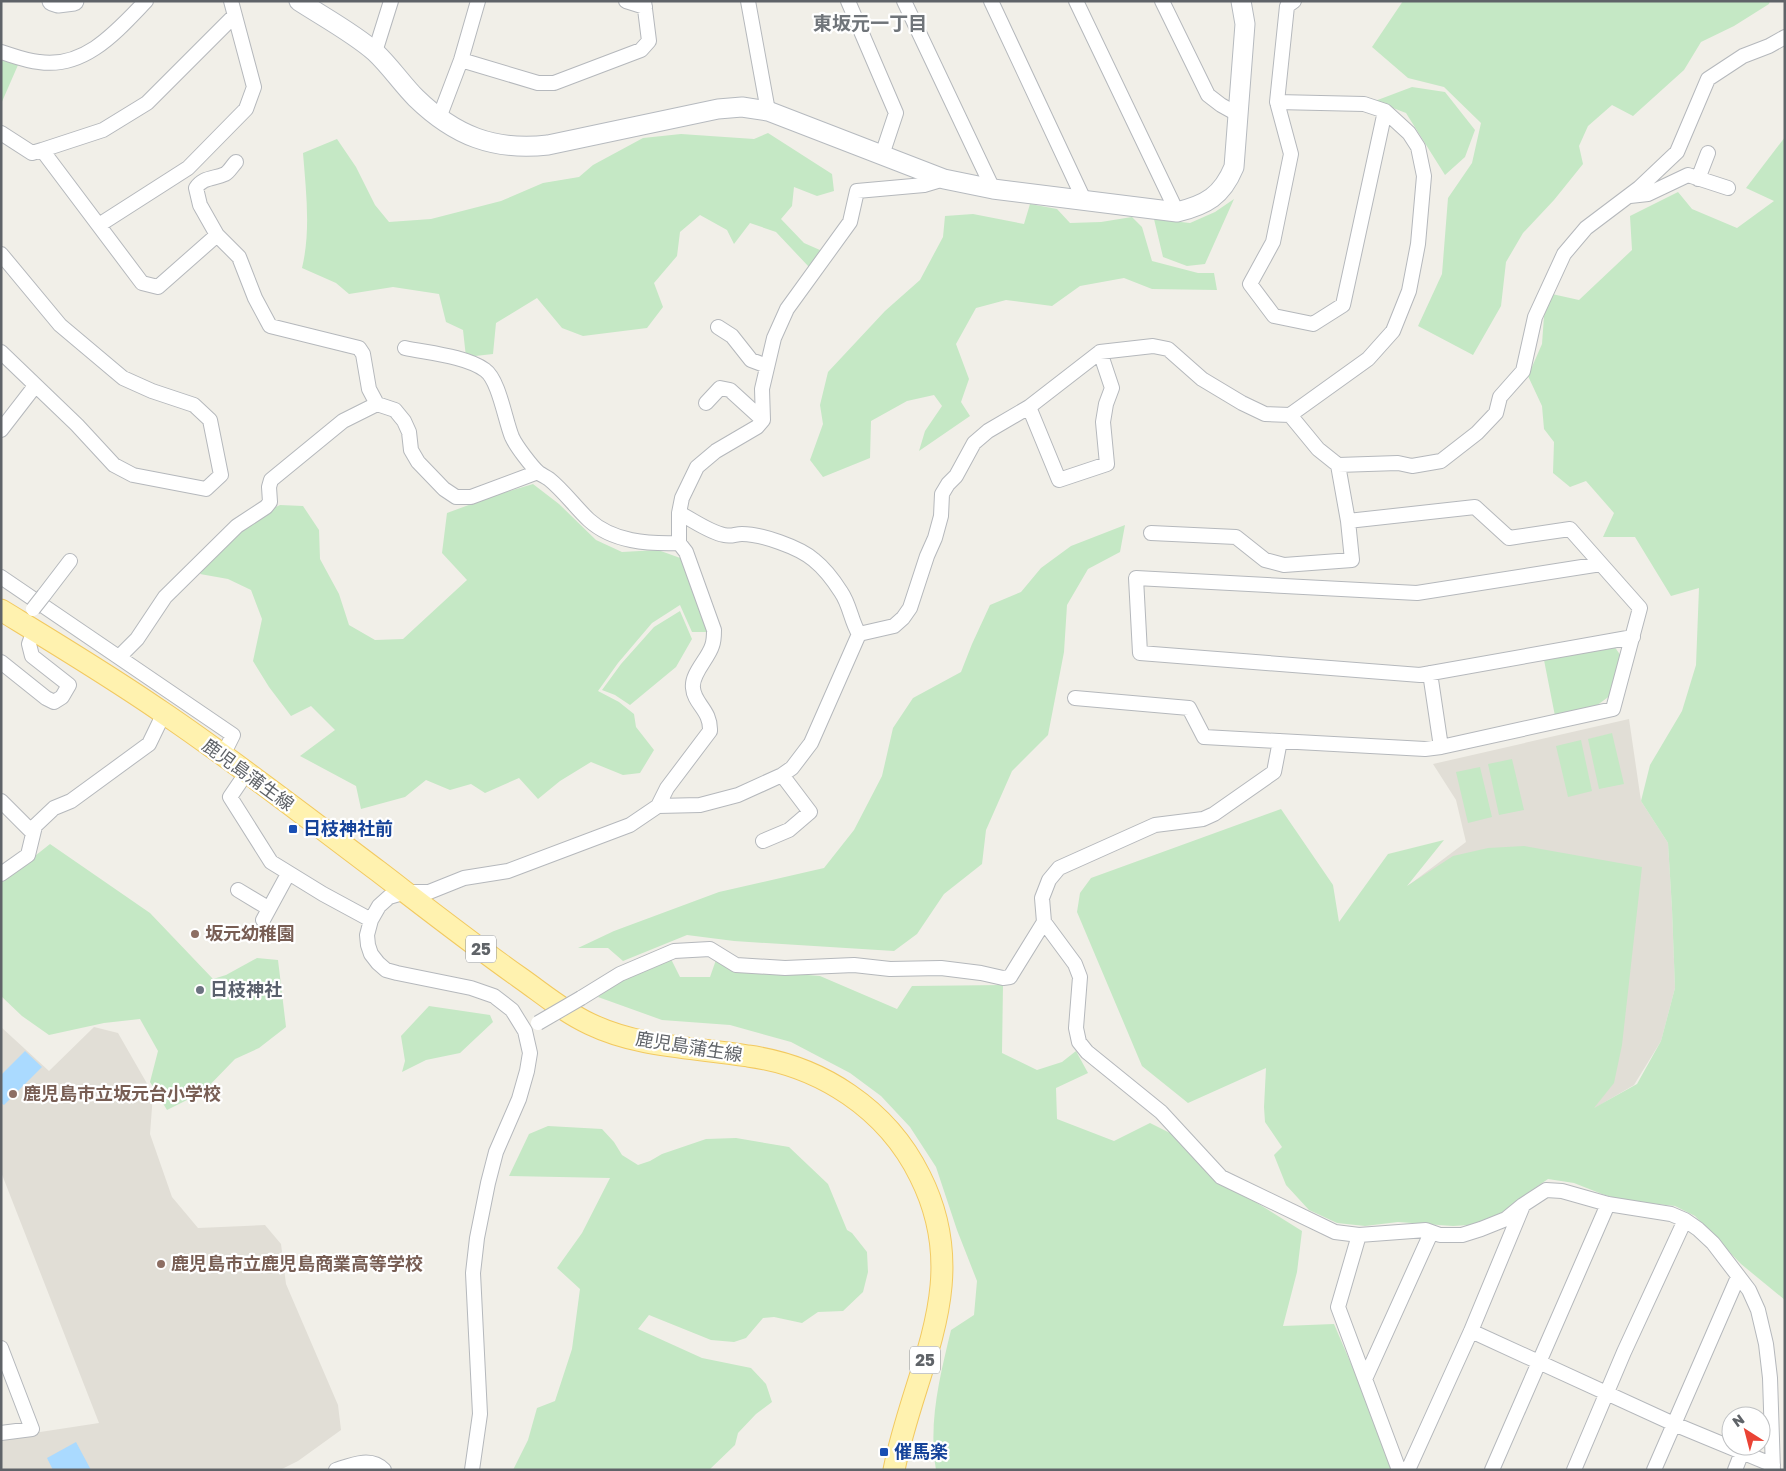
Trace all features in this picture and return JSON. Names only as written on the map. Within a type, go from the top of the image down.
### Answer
[{"type":"main road","name":"鹿児島蒲生線","points":[[1,610],[30,621],[164,713],[247,772],[565,1010],[590,1024],[620,1036],[642,1042],[748,1056],[801,1068],[836,1086],[860,1102],[881,1122],[896,1138],[920,1175],[932,1201],[941,1247],[942,1272],[939,1311],[906,1422],[894,1470]]},
{"type":"street","points":[[52,1],[58,3],[74,1]]},
{"type":"street","points":[[1,52],[39,62],[74,59],[91,51],[110,37],[146,1]]},
{"type":"street","points":[[99,225],[188,168],[246,109],[254,87],[231,1]]},
{"type":"street","points":[[298,1],[375,52],[416,98],[439,118],[471,137],[498,145],[524,148],[548,145],[718,109],[742,107],[768,111],[944,179],[993,189],[1177,212],[1198,207],[1213,198],[1228,182],[1234,167],[1245,24],[1242,1]]},
{"type":"street","points":[[375,52],[391,1]]},
{"type":"street","points":[[439,118],[460,60],[478,1]]},
{"type":"street","points":[[460,60],[538,83],[554,84],[640,50],[649,41],[644,4],[626,1]]},
{"type":"street","points":[[748,1],[768,111]]},
{"type":"street","points":[[848,1],[896,113],[882,155]]},
{"type":"street","points":[[904,1],[993,189]]},
{"type":"street","points":[[991,1],[1085,202]]},
{"type":"street","points":[[1076,1],[1177,212]]},
{"type":"street","points":[[1162,1],[1208,95],[1239,115]]},
{"type":"street","points":[[1294,1],[1287,6],[1277,102],[1292,154],[1273,242],[1250,284],[1274,316],[1313,324],[1343,305],[1385,111]]},
{"type":"street","points":[[1,133],[32,152],[104,130],[147,103],[234,16]]},
{"type":"street","points":[[1290,415],[1318,449],[1338,465],[1398,464],[1412,466],[1440,461],[1477,433],[1496,413],[1500,396],[1523,370],[1535,318],[1564,254],[1586,228],[1639,188],[1677,152],[1708,79],[1744,56],[1785,37]]},
{"type":"street","points":[[859,634],[894,626],[910,608],[935,538],[941,516],[942,494],[956,476],[974,443],[988,431],[1029,407],[1100,352],[1153,346],[1168,349],[1202,379],[1242,403],[1265,414],[1290,415],[1368,358],[1393,331],[1409,291],[1418,244],[1424,176],[1418,147],[1409,133],[1385,111],[1364,104],[1277,102]]},
{"type":"street","points":[[42,150],[142,283],[158,287],[217,235]]},
{"type":"street","points":[[1698,179],[1708,154]]},
{"type":"street","points":[[236,162],[227,174],[206,179],[200,182],[196,188],[200,205],[217,235],[239,257],[255,298],[270,326],[359,348],[363,354],[369,389],[377,404],[395,410],[400,415],[409,432],[412,450],[418,462],[444,489],[456,497],[471,497],[538,472]]},
{"type":"street","points":[[1627,197],[1648,194],[1688,176],[1728,188]]},
{"type":"street","points":[[472,1470],[480,1414],[473,1273],[477,1238],[496,1152],[519,1099],[528,1071],[530,1052],[525,1031],[512,1010],[494,996],[471,988],[386,970],[371,954],[368,945],[367,935],[371,920],[379,906],[390,897],[406,892],[429,892],[464,878],[508,872],[630,825],[658,806],[667,788],[710,730],[710,721],[692,687],[697,673],[713,644],[714,630],[686,552],[679,544],[679,513],[682,498],[697,467],[716,452],[758,427],[763,420],[762,389],[774,338],[788,309],[850,222],[857,191],[924,185],[944,179]]},
{"type":"street","points":[[1,254],[60,325],[123,378],[152,391],[194,405],[210,420],[221,475],[206,489],[133,475],[114,465],[77,425],[1,352]]},
{"type":"street","points":[[718,328],[732,336],[751,360],[767,366]]},
{"type":"street","points":[[405,348],[464,361],[486,371],[498,392],[513,439],[538,472],[549,479],[590,521],[606,532],[622,538],[642,542],[679,544]]},
{"type":"street","points":[[1029,407],[1059,480],[1107,464],[1104,422],[1106,404],[1112,388],[1100,352]]},
{"type":"street","points":[[1,430],[35,386]]},
{"type":"street","points":[[706,403],[720,388],[730,390],[763,420]]},
{"type":"street","points":[[120,656],[137,639],[165,597],[237,526],[266,507],[270,502],[269,487],[271,480],[343,421],[377,404]]},
{"type":"street","points":[[1151,533],[1236,537],[1265,560],[1284,565],[1352,560],[1348,521],[1338,465]]},
{"type":"street","points":[[1075,698],[1189,708],[1204,736],[1425,749],[1613,709],[1640,608],[1570,529],[1509,538],[1475,507],[1348,521]]},
{"type":"street","points":[[679,513],[721,534],[734,537],[741,534],[770,539],[796,549],[814,560],[848,603],[855,628],[859,634]]},
{"type":"street","points":[[1,662],[46,698],[54,702],[62,697],[69,684],[32,656],[29,644],[30,621],[44,595],[70,561]]},
{"type":"street","points":[[1601,564],[1417,593],[1136,578],[1140,653],[1420,675],[1633,637]]},
{"type":"street","points":[[1,577],[234,735],[223,755]]},
{"type":"street","points":[[658,806],[700,805],[738,795],[782,775],[792,768],[811,742],[859,634]]},
{"type":"street","points":[[1430,674],[1441,747]]},
{"type":"street","points":[[1,874],[28,855],[34,826],[54,808],[71,802],[148,744],[164,713]]},
{"type":"street","points":[[1280,741],[1274,772],[1214,814],[1203,819],[1155,825],[1059,868],[1048,880],[1042,898],[1044,922],[1075,964],[1080,976],[1076,1008],[1076,1028],[1079,1042],[1087,1052],[1161,1112],[1221,1176],[1336,1232],[1359,1235],[1426,1230],[1431,1233],[1449,1236],[1462,1235],[1506,1219],[1546,1190],[1562,1191],[1608,1204],[1671,1214],[1685,1220],[1713,1243],[1749,1290],[1758,1310],[1766,1344],[1770,1378],[1773,1467],[1750,1456]]},
{"type":"street","points":[[247,772],[230,797],[271,862],[288,874],[371,920]]},
{"type":"street","points":[[763,841],[789,830],[810,812],[782,775]]},
{"type":"street","points":[[1,801],[33,833]]},
{"type":"street","points":[[238,890],[266,914],[288,874]]},
{"type":"street","points":[[525,1031],[620,974],[674,951],[710,949],[736,965],[785,968],[854,964],[890,969],[941,968],[981,973],[1002,978],[1010,977],[1044,922]]},
{"type":"street","points":[[1492,1470],[1608,1204]]},
{"type":"street","points":[[1408,1470],[1471,1331],[1524,1205]]},
{"type":"street","points":[[1574,1470],[1624,1352],[1685,1220]]},
{"type":"street","points":[[1365,1379],[1431,1233]]},
{"type":"street","points":[[1359,1235],[1338,1307],[1399,1470]]},
{"type":"street","points":[[1654,1470],[1738,1277]]},
{"type":"street","points":[[1471,1331],[1607,1394],[1721,1443]]},
{"type":"street","points":[[1,1348],[7,1380],[32,1429],[1,1433]]},
{"type":"street","points":[[1735,1470],[1740,1456]]},
{"type":"street","points":[[336,1470],[360,1461],[380,1465],[384,1470]]},
{"type":"shaded area","points":[[1629,719],[1641,801],[1668,843],[1675,988],[1661,1041],[1634,1085],[1593,1109],[1405,888],[1466,842],[1456,800],[1433,764]]},
{"type":"shaded area","name":"鹿児島市立鹿児島商業高等学校","points":[[1,1027],[49,1071],[94,1027],[118,1033],[153,1094],[150,1134],[172,1197],[198,1228],[265,1225],[281,1244],[286,1284],[338,1405],[341,1430],[298,1461],[280,1470],[1,1470],[1,1438],[99,1423],[1,1172]]},
{"type":"green space","points":[[1403,1],[1770,1],[1769,4],[1734,26],[1701,42],[1684,70],[1633,116],[1612,105],[1588,126],[1579,146],[1583,164],[1554,200],[1523,233],[1506,262],[1501,306],[1473,355],[1418,326],[1442,274],[1448,198],[1472,163],[1481,123],[1444,87],[1408,78],[1372,47]]},
{"type":"green space","points":[[1,60],[18,65],[1,104]]},
{"type":"green space","points":[[1412,87],[1445,92],[1475,130],[1465,157],[1445,175],[1406,113],[1375,101]]},
{"type":"green space","points":[[768,133],[832,174],[834,191],[817,196],[794,187],[792,206],[781,219],[804,243],[829,254],[809,267],[776,232],[750,223],[734,244],[727,230],[700,215],[680,232],[677,256],[654,283],[663,307],[647,328],[583,336],[562,328],[537,298],[496,323],[493,354],[466,357],[463,330],[446,322],[439,294],[393,287],[349,294],[336,283],[302,268],[307,225],[303,153],[337,139],[356,167],[375,205],[389,222],[431,219],[501,201],[543,183],[579,177],[593,165],[643,138],[681,134],[754,139]]},
{"type":"green space","points":[[1785,137],[1785,1300],[1741,1264],[1695,1216],[1675,1206],[1622,1200],[1574,1183],[1548,1179],[1526,1194],[1507,1213],[1483,1224],[1453,1226],[1398,1222],[1365,1226],[1337,1223],[1309,1210],[1286,1185],[1274,1155],[1282,1147],[1265,1122],[1266,1068],[1188,1103],[1142,1066],[1077,912],[1080,893],[1091,878],[1281,809],[1333,885],[1339,922],[1388,854],[1444,840],[1407,886],[1453,856],[1488,848],[1524,846],[1642,867],[1622,1045],[1614,1083],[1594,1108],[1637,1084],[1661,1041],[1675,988],[1668,843],[1641,801],[1650,765],[1682,711],[1696,665],[1699,588],[1671,596],[1635,537],[1603,537],[1614,513],[1586,481],[1570,487],[1553,473],[1554,442],[1544,429],[1542,406],[1528,376],[1542,344],[1544,316],[1552,294],[1579,300],[1632,250],[1630,216],[1678,192],[1692,209],[1737,228],[1774,201],[1746,188]]},
{"type":"green space","points":[[1234,199],[1205,264],[1187,266],[1163,257],[1154,219],[1190,223],[1215,212]]},
{"type":"green space","points":[[1030,204],[1057,209],[1070,223],[1101,222],[1132,217],[1142,227],[1152,261],[1198,273],[1214,273],[1217,290],[1152,289],[1124,278],[1080,286],[1052,306],[1006,300],[976,308],[956,344],[969,379],[961,402],[970,416],[919,451],[925,431],[942,406],[934,395],[907,401],[871,421],[870,458],[823,477],[810,460],[823,424],[820,405],[828,372],[885,311],[920,280],[943,237],[945,216],[973,214],[1024,224]]},
{"type":"green space","points":[[533,484],[559,504],[596,540],[622,552],[658,550],[683,559],[711,632],[692,632],[680,605],[652,623],[618,663],[598,691],[619,702],[634,714],[636,727],[654,750],[640,773],[623,775],[591,762],[560,781],[538,799],[519,778],[485,793],[471,784],[450,790],[426,780],[405,797],[361,809],[356,786],[300,756],[335,730],[311,706],[291,716],[269,687],[253,661],[262,619],[251,590],[228,579],[200,574],[237,526],[280,505],[303,506],[319,530],[320,559],[339,594],[349,625],[375,640],[403,639],[467,580],[442,553],[447,513]]},
{"type":"green space","points":[[1125,525],[1120,552],[1088,569],[1067,605],[1064,652],[1048,735],[1012,771],[986,830],[982,864],[944,894],[917,934],[894,951],[734,941],[687,935],[623,961],[608,948],[578,948],[614,931],[719,892],[824,868],[854,830],[882,776],[893,728],[913,698],[961,672],[990,605],[1021,592],[1041,568],[1071,546]]},
{"type":"green space","points":[[680,611],[692,639],[676,667],[630,705],[615,695],[602,690],[621,664],[654,627]]},
{"type":"green space","points":[[1614,646],[1621,656],[1611,695],[1596,706],[1555,716],[1544,660]]},
{"type":"green space","points":[[1612,733],[1624,784],[1599,789],[1588,739]]},
{"type":"green space","points":[[1581,740],[1592,791],[1568,797],[1556,746]]},
{"type":"green space","points":[[1512,759],[1524,810],[1499,815],[1488,764]]},
{"type":"green space","points":[[1480,767],[1492,817],[1468,823],[1456,772]]},
{"type":"green space","points":[[50,844],[150,913],[213,979],[226,975],[257,958],[278,960],[286,1027],[259,1048],[235,1059],[203,1092],[167,1110],[150,1082],[158,1051],[140,1019],[104,1023],[49,1035],[22,1016],[1,996],[1,883]]},
{"type":"green space","points":[[670,957],[680,977],[710,977],[717,957],[735,969],[820,976],[897,1009],[912,986],[1003,985],[1002,1053],[1037,1070],[1062,1062],[1076,1051],[1088,1073],[1056,1088],[1057,1119],[1114,1141],[1150,1123],[1174,1135],[1212,1175],[1302,1231],[1297,1272],[1283,1326],[1334,1324],[1372,1413],[1391,1470],[936,1470],[933,1434],[934,1417],[943,1365],[951,1330],[974,1315],[977,1281],[957,1230],[936,1167],[910,1127],[881,1096],[850,1073],[791,1042],[730,1025],[662,1020],[598,997],[625,977]]},
{"type":"green space","points":[[429,1006],[490,1015],[493,1022],[460,1053],[426,1060],[402,1072],[405,1061],[401,1036]]},
{"type":"green space","points":[[548,1126],[602,1129],[614,1142],[622,1155],[638,1165],[662,1154],[706,1139],[736,1138],[789,1147],[828,1184],[847,1230],[852,1233],[867,1252],[868,1272],[863,1292],[843,1311],[818,1312],[802,1323],[774,1317],[763,1318],[746,1338],[734,1342],[711,1340],[649,1315],[638,1329],[702,1358],[751,1368],[766,1384],[772,1402],[756,1414],[738,1433],[735,1445],[709,1470],[513,1470],[528,1440],[537,1408],[555,1401],[572,1349],[580,1289],[557,1268],[582,1233],[610,1178],[509,1176],[529,1134]]},
{"type":"water","points":[[25,1051],[42,1067],[4,1105],[1,1103],[1,1075]]},
{"type":"water","points":[[76,1442],[91,1470],[53,1470],[47,1458]]},
{"type":"place","name":"日枝神社前","points":[[293,829]]},
{"type":"place","name":"坂元幼稚園","points":[[195,934]]},
{"type":"place","name":"日枝神社","points":[[200,990]]},
{"type":"place","name":"鹿児島市立坂元台小学校","points":[[13,1094]]},
{"type":"place","name":"鹿児島市立鹿児島商業高等学校","points":[[161,1264]]},
{"type":"place","name":"催馬楽","points":[[884,1452]]},
{"type":"district","name":"東坂元一丁目","points":[[870,23]]}]
